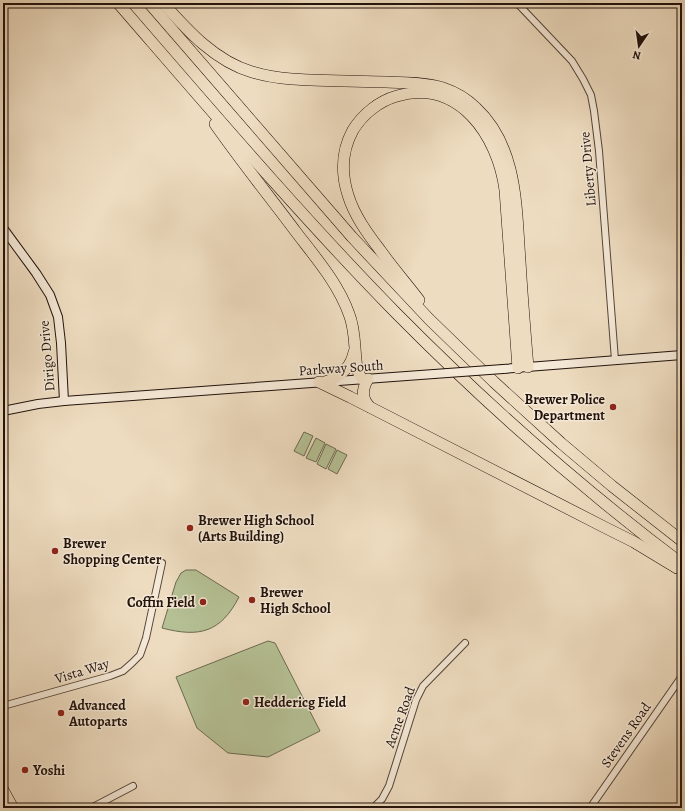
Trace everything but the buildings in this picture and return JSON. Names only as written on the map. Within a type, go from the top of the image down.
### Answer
[{"type":"highway","points":[[118,3],[248,153],[386,303],[491,404],[562,467],[629,523],[682,564]]},
{"type":"highway","points":[[150,3],[352,237],[413,303],[461,351],[560,443],[682,541]]},
{"type":"highway","points":[[163,3],[196,37],[214,52],[232,64],[252,72],[292,79],[432,85],[449,90],[459,95],[473,104],[481,112],[500,140],[512,179],[516,208],[523,367]]},
{"type":"highway","points":[[170,62],[226,140],[315,257],[344,302],[354,332],[357,368],[359,374],[365,379],[363,396],[365,402],[374,409]]},
{"type":"highway","points":[[461,351],[366,232],[353,208],[346,187],[343,173],[344,156],[354,128],[363,116],[376,106],[384,101],[400,95],[417,93],[433,94],[457,104],[466,110],[478,122],[494,149],[502,171],[505,190],[523,367]]},
{"type":"highway","points":[[322,382],[339,375],[348,367],[353,359],[355,348]]},
{"type":"highway","points":[[322,382],[611,530],[682,571]]},
{"type":"main road","name":"Dirigo Drive","points":[[3,228],[50,295],[58,317],[64,401]]},
{"type":"main road","name":"Parkway South","points":[[3,411],[38,404],[64,401],[682,355]]},
{"type":"main road","points":[[3,788],[14,808]]},
{"type":"street","name":"Liberty Drive","points":[[517,3],[572,61],[591,95],[599,151],[615,360]]},
{"type":"street","name":"Vista Way","points":[[3,706],[110,676],[123,670],[132,663],[140,655],[146,638],[162,562]]},
{"type":"street","name":"Acme Road","points":[[373,808],[382,799],[389,786],[416,700],[423,686],[465,643]]},
{"type":"street","name":"Stevens Road","points":[[590,808],[682,676]]},
{"type":"street","points":[[91,808],[133,786]]},
{"type":"green space","points":[[304,432],[313,436],[304,456],[294,451]]},
{"type":"green space","points":[[316,438],[325,443],[316,462],[306,458]]},
{"type":"green space","points":[[326,444],[336,449],[326,469],[317,464]]},
{"type":"green space","points":[[337,450],[347,455],[337,474],[328,469]]},
{"type":"green space","name":"Coffin Field","points":[[186,570],[196,570],[239,597],[225,618],[217,625],[198,632],[175,631],[162,628],[176,582],[181,573]]},
{"type":"green space","name":"Heddericg Field","points":[[268,641],[275,643],[320,731],[268,757],[228,753],[197,728],[176,677]]},
{"type":"place","name":"Brewer Police Department","points":[[613,407]]},
{"type":"place","name":"Brewer High School (Arts Building)","points":[[190,528]]},
{"type":"place","name":"Brewer Shopping Center","points":[[55,551]]},
{"type":"place","name":"Brewer High School","points":[[252,600]]},
{"type":"place","name":"Coffin Field","points":[[203,602]]},
{"type":"place","name":"Heddericg Field","points":[[246,702]]},
{"type":"place","name":"Advanced Autoparts","points":[[61,713]]},
{"type":"place","name":"Yoshi","points":[[25,770]]}]
